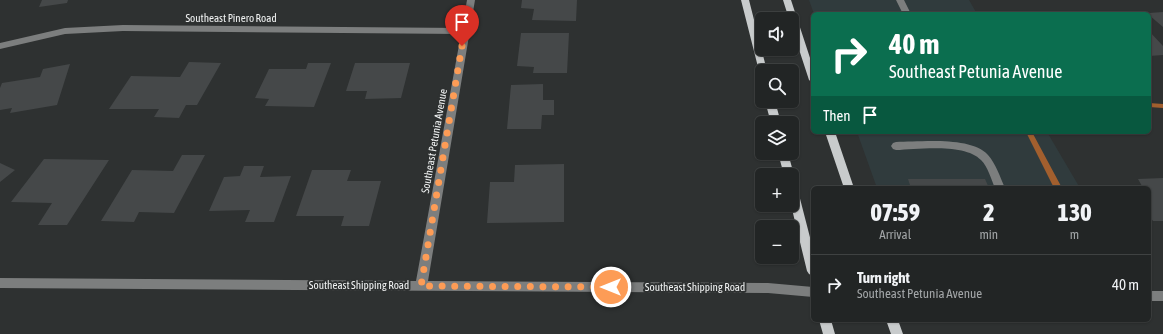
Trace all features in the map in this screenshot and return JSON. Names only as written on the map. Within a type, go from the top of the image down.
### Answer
[{"type":"main road","points":[[745,0],[761,64]]},
{"type":"main road","points":[[787,0],[811,74]]},
{"type":"main road","points":[[831,134],[848,186]]},
{"type":"main road","points":[[798,212],[811,263]]},
{"type":"main road","points":[[826,322],[829,334]]},
{"type":"main road","points":[[893,322],[897,334]]},
{"type":"street","name":"Southeast Petunia Avenue","points":[[421,286],[471,0]]},
{"type":"street","points":[[900,0],[906,12]]},
{"type":"street","name":"Southeast Pinero Road","points":[[0,46],[65,32],[123,28],[465,31]]},
{"type":"street","points":[[896,146],[962,146],[973,150],[984,157],[999,186]]},
{"type":"street","name":"Southeast Shipping Road","points":[[0,283],[768,288],[811,292]]},
{"type":"street","points":[[1151,296],[1163,296]]},
{"type":"shaded area","points":[[809,0],[969,0],[976,12],[813,12]]},
{"type":"shaded area","points":[[858,134],[1048,134],[1079,186],[876,186]]},
{"type":"building","points":[[42,0],[68,0],[67,3],[39,7]]},
{"type":"building","points":[[522,0],[577,0],[576,21],[532,20],[534,9],[521,8]]},
{"type":"building","points":[[1163,12],[1163,27],[1151,17],[1151,13]]},
{"type":"building","points":[[521,33],[569,33],[567,73],[533,73],[534,67],[517,66]]},
{"type":"building","points":[[1151,33],[1163,46],[1163,55],[1151,56]]},
{"type":"building","points":[[189,62],[221,63],[197,105],[186,105],[179,118],[154,117],[159,109],[109,109],[131,76],[180,77]]},
{"type":"building","points":[[308,63],[331,63],[314,107],[265,106],[269,99],[255,98],[269,69],[306,69]]},
{"type":"building","points":[[355,63],[410,63],[401,98],[365,99],[367,91],[346,91]]},
{"type":"building","points":[[70,64],[57,105],[10,113],[12,108],[0,110],[0,88],[2,83],[40,77],[43,69]]},
{"type":"building","points":[[543,84],[543,100],[554,100],[554,115],[542,115],[541,129],[507,129],[511,85]]},
{"type":"building","points":[[182,155],[205,155],[174,213],[139,212],[134,222],[101,221],[132,170],[173,171]]},
{"type":"building","points":[[44,159],[109,160],[67,225],[38,225],[52,203],[11,202]]},
{"type":"building","points":[[0,163],[15,170],[0,182]]},
{"type":"building","points":[[564,164],[564,222],[487,223],[490,182],[514,182],[515,165]]},
{"type":"building","points":[[244,166],[264,166],[260,177],[291,176],[274,222],[245,222],[250,210],[209,211],[224,177],[240,176]]},
{"type":"building","points":[[312,170],[351,170],[347,181],[381,181],[369,226],[341,226],[344,216],[296,216]]},
{"type":"building","points":[[1163,178],[1163,221],[1153,221],[1151,218],[1151,186],[1142,186],[1138,179]]},
{"type":"building","points":[[908,179],[985,179],[988,186],[910,186]]},
{"type":"waterway","points":[[1151,105],[1163,106]]},
{"type":"waterway","points":[[1030,134],[1057,186]]},
{"type":"route","points":[[462,46],[421,286],[611,287]]}]
